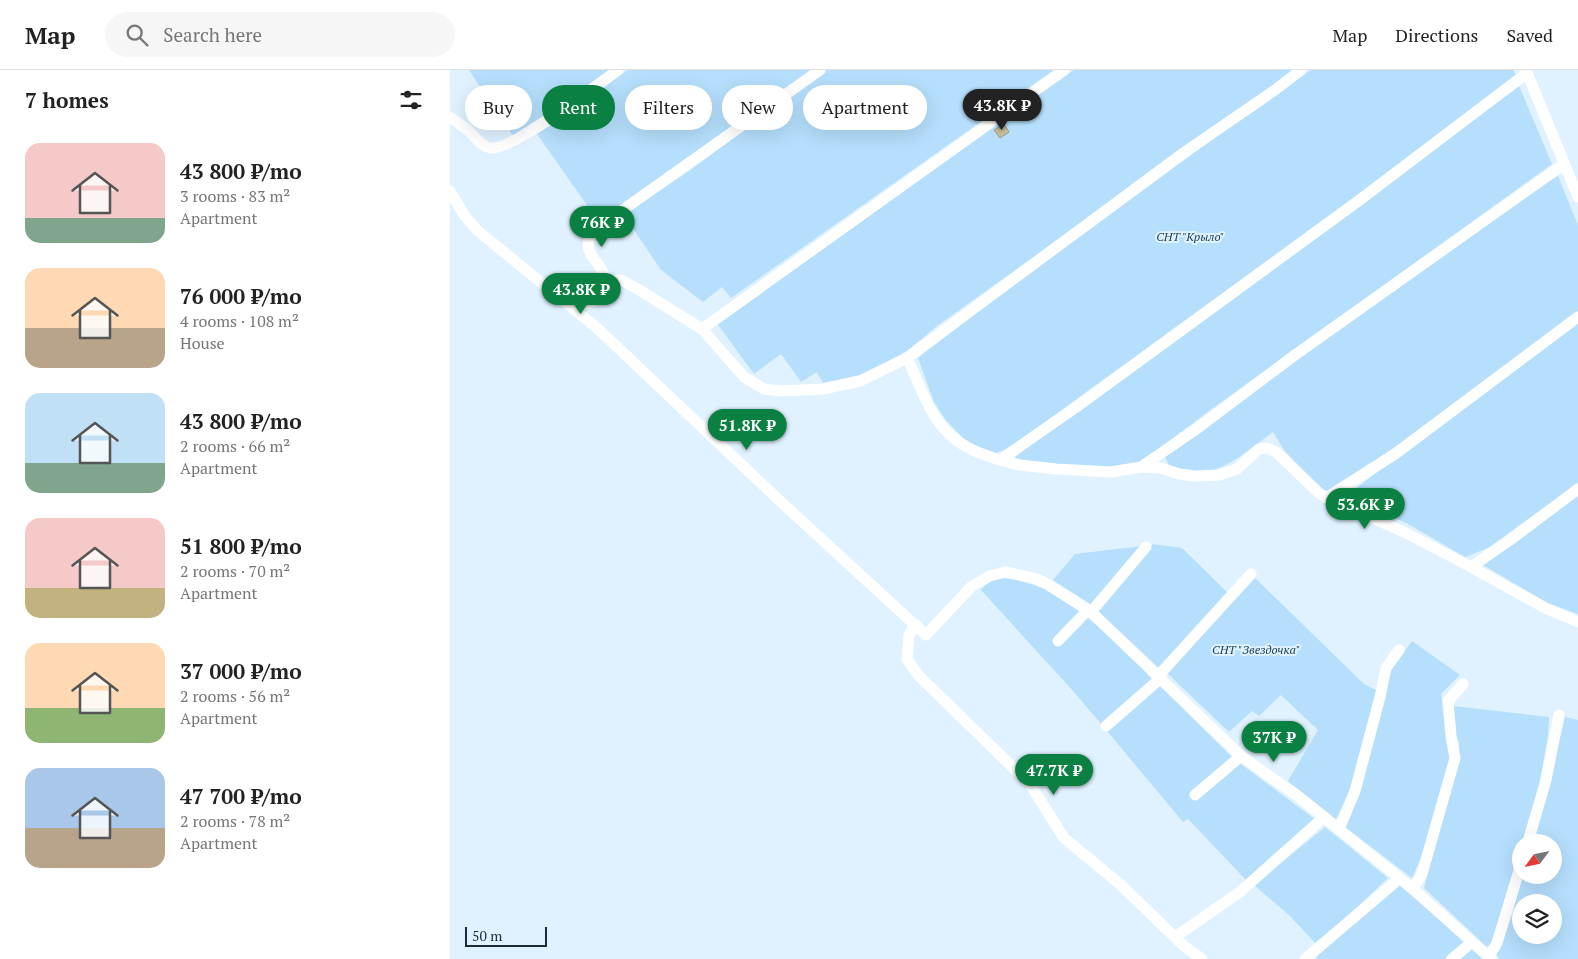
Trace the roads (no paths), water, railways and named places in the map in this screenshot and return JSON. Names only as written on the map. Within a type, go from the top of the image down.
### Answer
[{"type":"street","points":[[450,117],[468,131],[480,144],[486,147],[499,148],[537,127],[618,70]]},
{"type":"street","points":[[607,284],[604,273],[591,256],[588,246],[588,239],[593,231],[820,70]]},
{"type":"street","points":[[702,329],[1064,70]]},
{"type":"street","points":[[572,307],[594,301],[607,284],[616,280],[636,288],[702,329],[744,377],[764,389],[781,391],[823,389],[860,381],[907,358],[1182,154],[1301,70]]},
{"type":"street","points":[[1000,460],[1075,408],[1357,202],[1526,72],[1578,197]]},
{"type":"street","points":[[1141,467],[1564,164]]},
{"type":"street","points":[[450,191],[464,215],[478,231],[596,327],[780,501],[926,635],[972,586],[990,576],[1005,572],[1037,579],[1090,611],[1160,676],[1241,756],[1324,817],[1413,889],[1490,958],[1497,943],[1515,884]]},
{"type":"street","points":[[594,301],[596,327]]},
{"type":"street","points":[[1326,498],[1395,454],[1578,317]]},
{"type":"street","points":[[907,358],[930,410],[942,426],[964,446],[976,452],[1020,465],[1056,469],[1112,472],[1141,467],[1161,468],[1179,474],[1194,476],[1220,475],[1237,468],[1259,449],[1267,448],[1276,452],[1326,498],[1406,533],[1547,609],[1578,622]]},
{"type":"street","points":[[1471,567],[1578,489]]},
{"type":"street","points":[[1058,641],[1090,611],[1146,547]]},
{"type":"street","points":[[1106,726],[1160,676],[1251,574]]},
{"type":"street","points":[[916,624],[909,635],[907,659],[918,675],[1030,784],[1064,838],[1121,885],[1175,937],[1202,959]]},
{"type":"street","points":[[1338,829],[1355,791],[1386,668],[1399,650]]},
{"type":"street","points":[[1413,889],[1422,874],[1455,758],[1450,736],[1448,701],[1463,684]]},
{"type":"street","points":[[1530,834],[1546,780],[1559,716]]},
{"type":"street","points":[[1195,795],[1241,756]]},
{"type":"street","points":[[1175,937],[1240,892],[1324,817]]},
{"type":"street","points":[[1305,959],[1399,879]]},
{"type":"street","points":[[1452,959],[1472,942]]},
{"type":"park label","name":"СНТ \"Крыло\"","points":[[1190,237]]},
{"type":"park label","name":"СНТ \"Звездочка\"","points":[[1256,650]]}]
